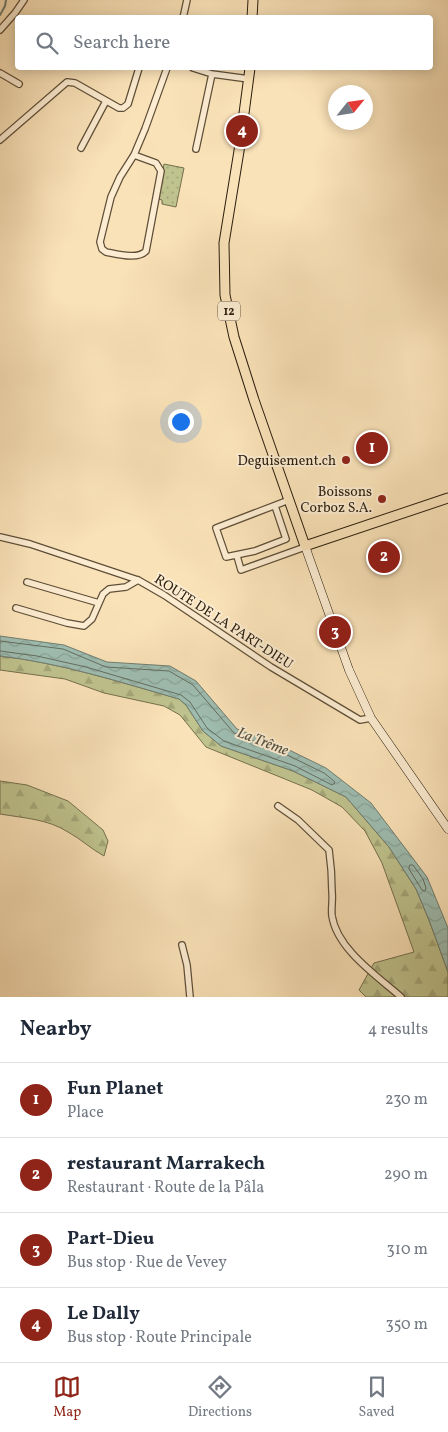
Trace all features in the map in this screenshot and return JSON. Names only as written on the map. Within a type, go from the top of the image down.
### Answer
[{"type":"main road","points":[[252,15],[253,0]]},
{"type":"main road","name":"12","points":[[250,70],[224,244],[225,295],[234,337],[305,546]]},
{"type":"main road","points":[[448,498],[305,546],[349,670],[372,718],[448,829]]},
{"type":"street","points":[[0,30],[24,0]]},
{"type":"street","points":[[183,15],[188,0]]},
{"type":"street","points":[[0,140],[68,82],[119,108],[127,106],[138,70]]},
{"type":"street","points":[[134,155],[156,163],[161,171],[146,251],[138,256],[106,252],[100,244],[111,197],[146,129],[166,70]]},
{"type":"street","points":[[199,70],[249,80]]},
{"type":"street","points":[[0,72],[19,84]]},
{"type":"street","points":[[196,150],[212,74]]},
{"type":"street","points":[[81,148],[106,101]]},
{"type":"street","points":[[275,506],[286,540],[255,551],[226,557],[216,528],[289,500]]},
{"type":"street","name":"ROUTE DE LA PART-DIEU","points":[[0,537],[30,544],[138,580],[164,595],[271,667],[360,720],[372,718]]},
{"type":"street","points":[[237,556],[241,570],[305,546]]},
{"type":"street","points":[[16,608],[84,626],[92,619],[103,594],[109,589],[126,587],[138,580]]},
{"type":"street","points":[[27,582],[98,604]]},
{"type":"street","points":[[278,806],[305,826],[329,850],[333,893],[331,914],[335,929],[344,944],[360,962],[401,997]]},
{"type":"street","points":[[182,946],[187,965],[190,997]]},
{"type":"green space","points":[[164,164],[184,168],[176,207],[162,204],[162,200],[158,199]]},
{"type":"green space","points":[[0,656],[68,668],[179,699],[186,705],[203,731],[221,746],[293,771],[346,797],[389,847],[416,889],[448,972],[448,997],[366,997],[359,990],[374,963],[414,952],[382,863],[365,831],[342,807],[312,790],[206,747],[180,715],[164,706],[104,693],[65,679],[0,670]]},
{"type":"green space","points":[[0,781],[27,785],[68,801],[103,830],[108,841],[104,856],[73,835],[52,824],[0,814]]},
{"type":"water","name":"La Trême","points":[[0,636],[64,645],[107,662],[170,666],[196,681],[237,729],[281,746],[326,768],[371,803],[427,877],[448,928],[448,972],[416,889],[389,847],[346,797],[293,771],[221,746],[203,731],[186,705],[179,699],[68,668],[0,656]]},
{"type":"waterway","points":[[0,15],[6,0]]},
{"type":"place","name":"Le Dally","points":[[242,131]]},
{"type":"place","name":"Fun Planet","points":[[372,448]]},
{"type":"place","name":"Deguisement.ch","points":[[346,460]]},
{"type":"place","name":"Boissons Corboz S.A.","points":[[382,499]]},
{"type":"place","name":"restaurant Marrakech","points":[[384,557]]},
{"type":"place","name":"Part-Dieu","points":[[335,632]]}]
